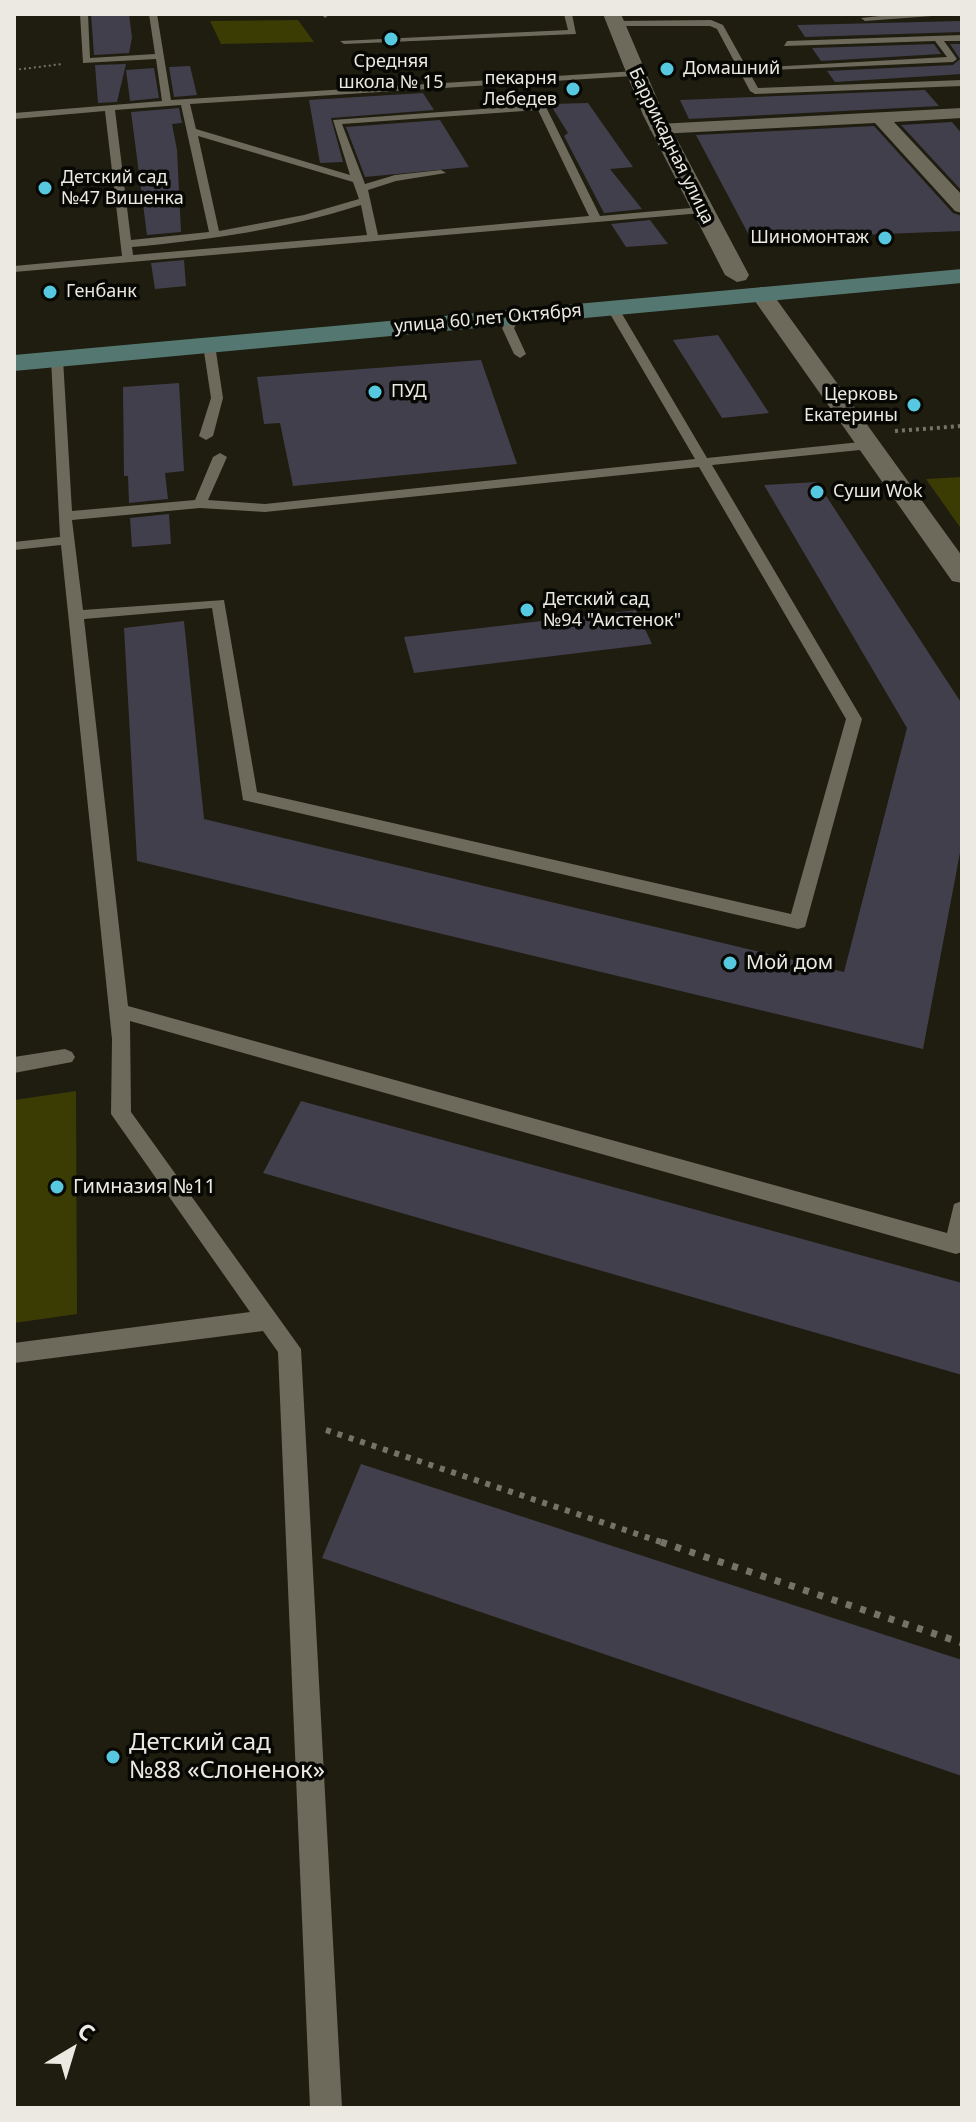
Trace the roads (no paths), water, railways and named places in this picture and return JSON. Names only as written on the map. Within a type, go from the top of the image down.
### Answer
[{"type":"main road","name":"улица 60 лет Октября","points":[[14,363],[57,359],[204,333],[737,275],[962,255]]},
{"type":"main road","name":"улица 60 лет Октября","points":[[204,333],[505,320],[612,307],[962,276]]},
{"type":"street","name":"Баррикадная улица","points":[[614,19],[633,73],[658,129],[737,275]]},
{"type":"street","points":[[658,129],[962,113]]},
{"type":"street","points":[[879,117],[962,207]]},
{"type":"street","points":[[761,294],[879,438],[962,575]]},
{"type":"lane","points":[[84,14],[86,61],[159,56]]},
{"type":"lane","points":[[153,14],[167,103]]},
{"type":"lane","points":[[344,41],[573,32],[568,14]]},
{"type":"lane","points":[[865,18],[955,14]]},
{"type":"lane","points":[[614,19],[711,23],[720,27],[755,91],[962,83]]},
{"type":"lane","points":[[787,44],[962,38]]},
{"type":"lane","points":[[938,39],[957,60]]},
{"type":"lane","points":[[772,67],[957,60]]},
{"type":"lane","points":[[14,116],[110,110],[185,101],[633,73]]},
{"type":"lane","points":[[185,101],[215,236]]},
{"type":"lane","points":[[373,238],[361,190],[336,122],[540,105],[596,219]]},
{"type":"lane","points":[[110,110],[128,259]]},
{"type":"lane","points":[[192,131],[361,190]]},
{"type":"lane","points":[[126,244],[215,236],[309,219],[361,190],[395,178],[441,173]]},
{"type":"lane","points":[[14,269],[702,210]]},
{"type":"lane","points":[[76,615],[219,603],[249,796],[798,922],[854,719],[612,307]]},
{"type":"lane","points":[[505,320],[520,354]]},
{"type":"lane","points":[[204,333],[217,398],[206,436]]},
{"type":"lane","points":[[57,359],[65,516],[119,1011],[121,1114],[289,1349],[326,2108]]},
{"type":"lane","points":[[65,516],[200,504],[265,508],[703,463],[879,438]]},
{"type":"lane","points":[[200,504],[220,457]]},
{"type":"lane","points":[[14,546],[68,540]]},
{"type":"lane","points":[[119,1011],[956,1245],[962,1210]]},
{"type":"lane","points":[[14,1065],[65,1057]]},
{"type":"lane","points":[[14,1353],[269,1320]]},
{"type":"place","name":"Средняя школа № 15","points":[[391,39]]},
{"type":"place","name":"Домашний","points":[[667,69]]},
{"type":"place","name":"пекарня Лебедев","points":[[573,89]]},
{"type":"place","name":"Детский сад №47 Вишенка","points":[[45,188]]},
{"type":"place","name":"Шиномонтаж","points":[[885,238]]},
{"type":"place","name":"Генбанк","points":[[50,292]]},
{"type":"place","name":"ПУД","points":[[375,392]]},
{"type":"place","name":"Церковь Екатерины","points":[[914,405]]},
{"type":"place","name":"Суши Wok","points":[[817,492]]},
{"type":"place","name":"Детский сад №94 \"Аистенок\"","points":[[527,610]]},
{"type":"place","name":"Мой дом","points":[[730,963]]},
{"type":"place","name":"Гимназия №11","points":[[57,1187]]},
{"type":"place","name":"Детский сад №88 «Слоненок»","points":[[113,1757]]}]
